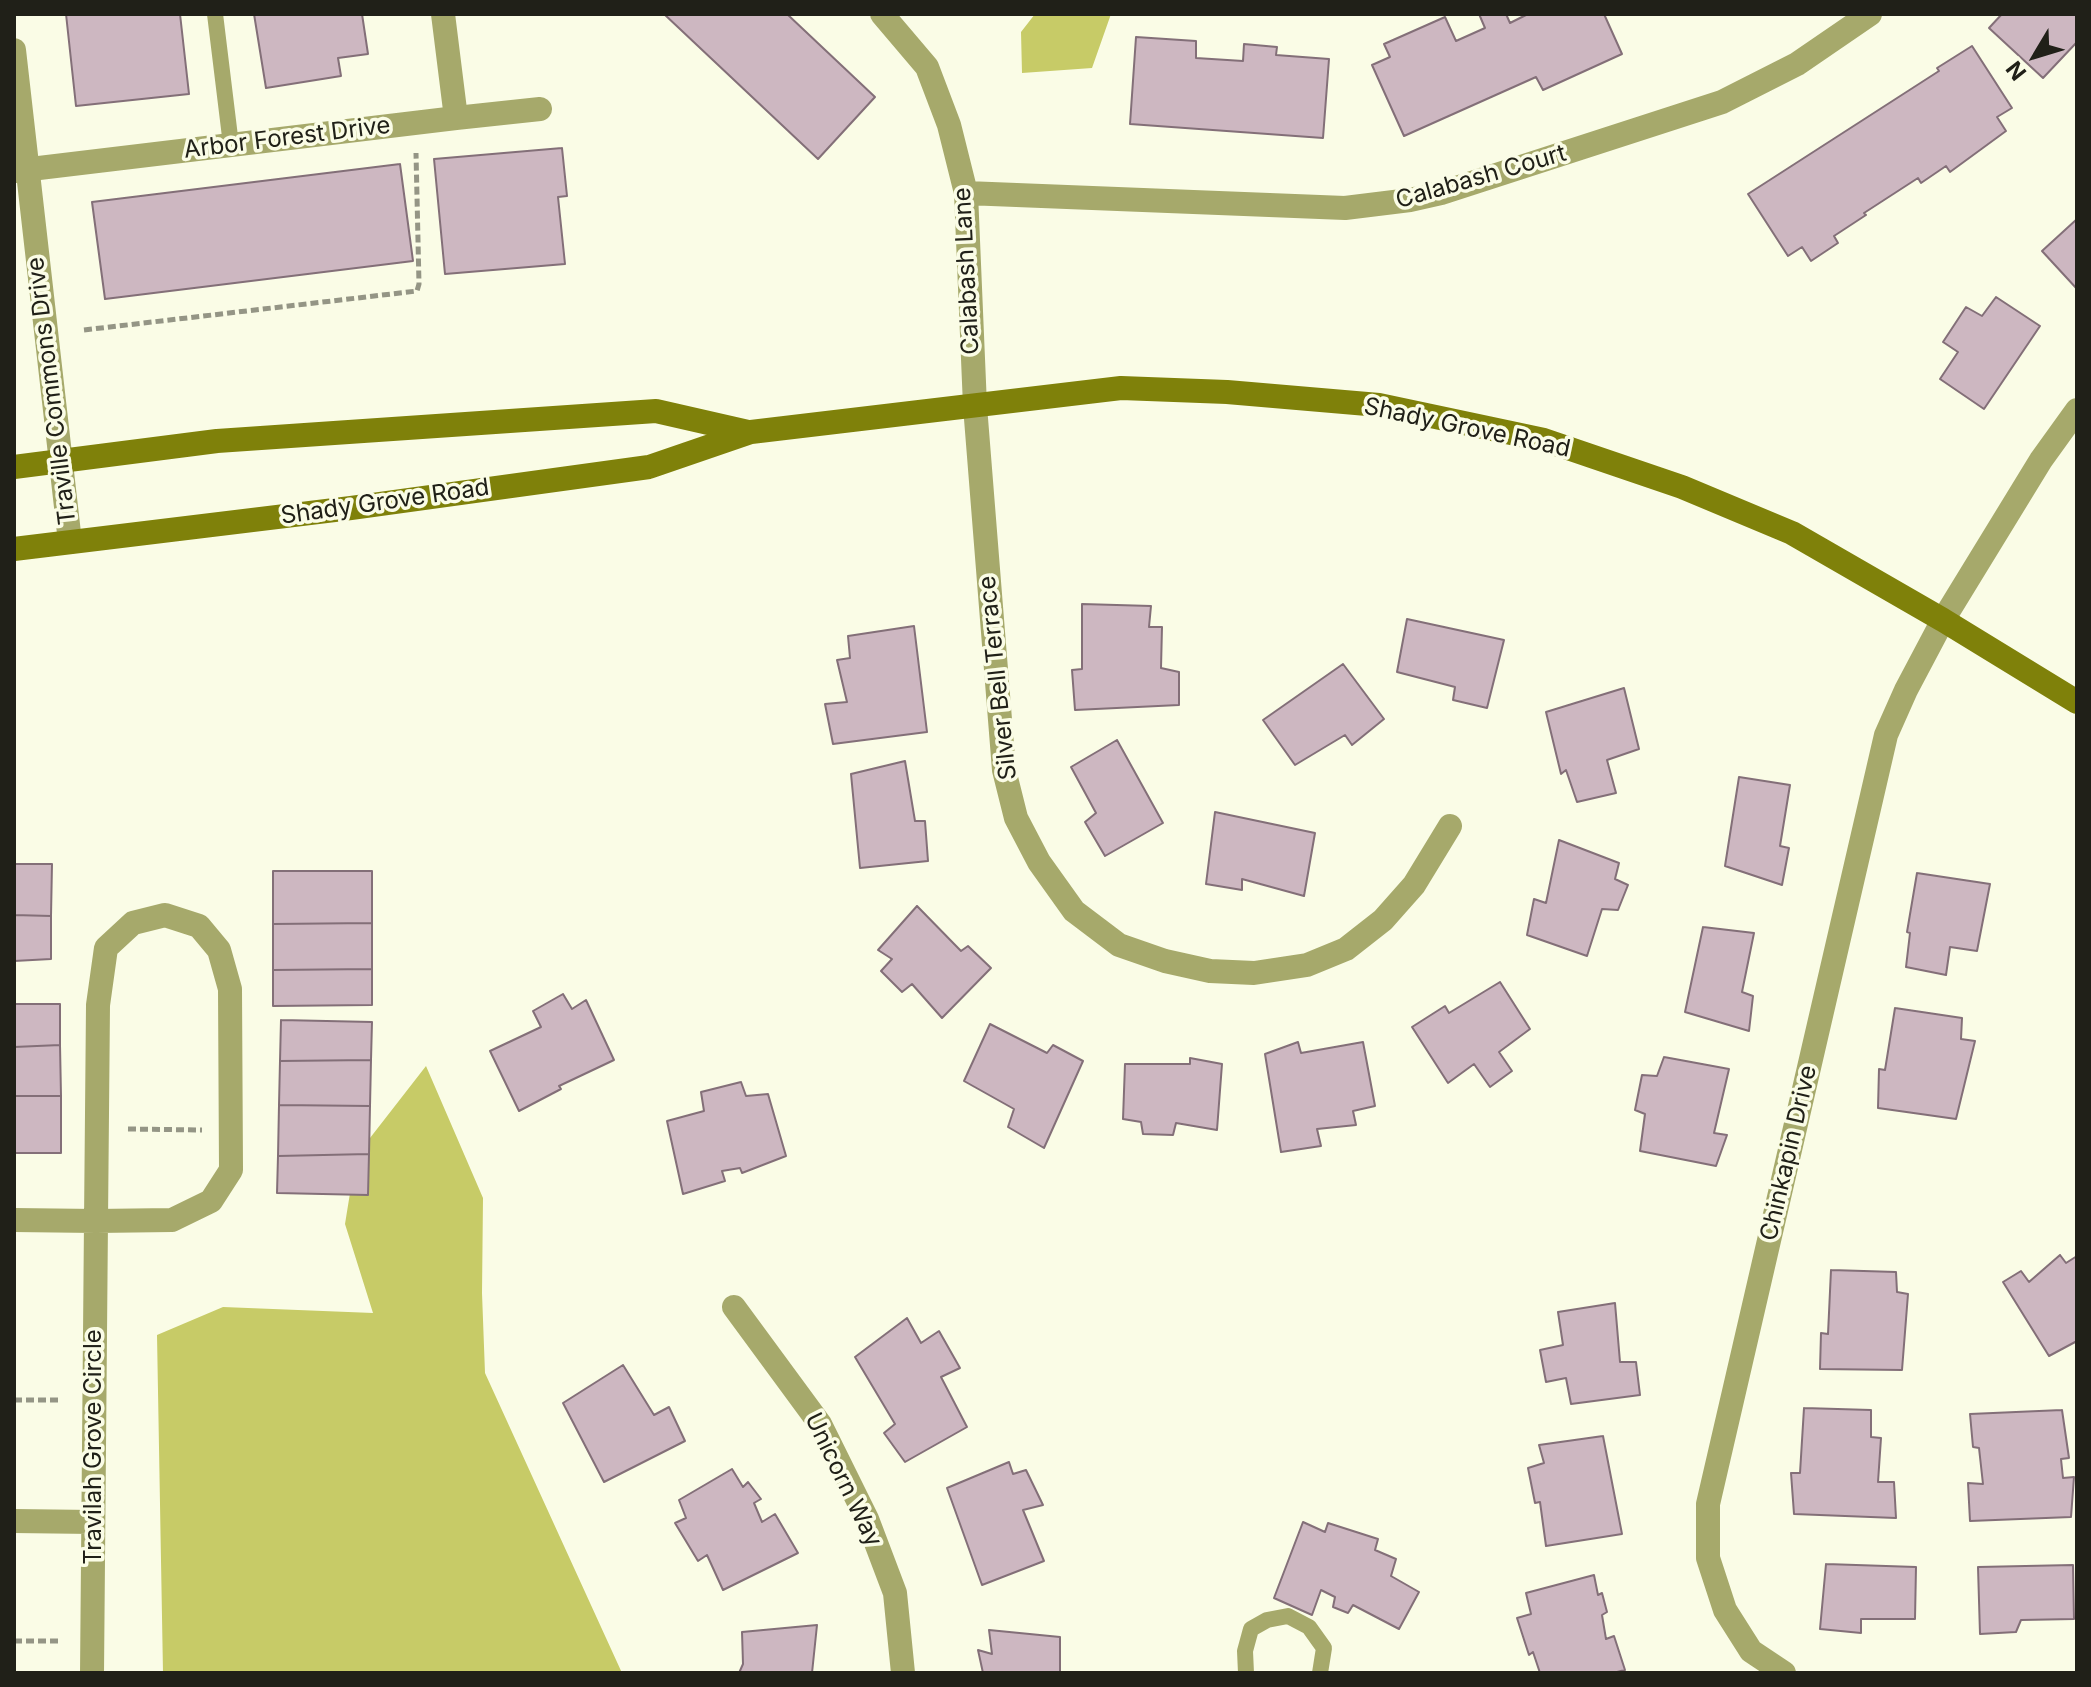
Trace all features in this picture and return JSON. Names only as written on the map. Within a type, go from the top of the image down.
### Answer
[{"type":"main road","name":"Shady Grove Road","points":[[14,549],[351,508],[649,467],[751,432],[1121,388],[1227,392],[1379,405],[1544,440],[1682,487],[1792,533],[2077,702]]},
{"type":"main road","name":"Shady Grove Road","points":[[14,467],[217,441],[656,411],[751,432]]},
{"type":"street","points":[[443,14],[456,118]]},
{"type":"street","name":"Calabash Lane","points":[[882,14],[927,67],[949,125],[966,193],[975,406]]},
{"type":"street","name":"Calabash Court","points":[[966,193],[1345,208],[1410,200],[1441,193],[1722,102],[1797,64],[1870,14]]},
{"type":"street","name":"Traville Commons Drive","points":[[14,50],[21,171],[70,542]]},
{"type":"street","name":"Arbor Forest Drive","points":[[21,171],[540,109]]},
{"type":"street","name":"Silver Bell Terrace","points":[[975,406],[1004,770],[1016,818],[1039,862],[1074,911],[1119,945],[1180,965],[1210,971],[1254,973],[1307,965],[1346,949],[1383,920],[1414,885],[1450,826]]},
{"type":"street","name":"Chinkapin Drive","points":[[1784,1673],[1751,1651],[1725,1610],[1708,1558],[1708,1504],[1886,735],[1943,620],[2041,460],[2077,410]]},
{"type":"street","name":"Travilah Grove Circle","points":[[92,1673],[93,1522],[98,1005],[106,948],[133,923],[165,915],[199,926],[219,950],[230,989],[231,1170],[211,1201],[172,1220],[96,1221]]},
{"type":"street","points":[[14,1220],[96,1221]]},
{"type":"street","name":"Unicorn Way","points":[[734,1307],[820,1424],[867,1519],[895,1593],[903,1673]]},
{"type":"street","points":[[14,1521],[93,1522]]},
{"type":"lane","points":[[215,14],[231,145]]},
{"type":"lane","points":[[1246,1673],[1245,1651],[1251,1629],[1267,1620],[1288,1616],[1309,1627],[1324,1648],[1320,1673]]},
{"type":"path","points":[[84,330],[417,291],[416,144]]},
{"type":"path","points":[[119,1129],[232,1130]]},
{"type":"path","points":[[14,1400],[60,1400]]},
{"type":"path","points":[[14,1641],[59,1641]]},
{"type":"green space","points":[[1035,14],[1111,14],[1092,68],[1022,73],[1021,32]]},
{"type":"green space","points":[[426,1066],[483,1198],[485,1373],[622,1673],[163,1673],[157,1335],[223,1307],[373,1313],[345,1224],[356,1156]]},
{"type":"building","points":[[66,14],[180,14],[189,94],[76,106]]},
{"type":"building","points":[[254,14],[362,14],[368,54],[338,58],[341,76],[266,88]]},
{"type":"building","points":[[664,14],[787,14],[875,97],[818,159]]},
{"type":"building","points":[[1479,14],[1506,14],[1510,23],[1528,14],[1604,14],[1622,54],[1543,90],[1536,77],[1404,136],[1372,65],[1390,57],[1384,44],[1445,17],[1456,41],[1485,28]]},
{"type":"building","points":[[2002,14],[2077,14],[2077,42],[2043,78],[1989,28]]},
{"type":"building","points":[[1136,37],[1196,41],[1196,58],[1243,61],[1244,44],[1277,47],[1276,55],[1329,59],[1323,138],[1130,124]]},
{"type":"building","points":[[1972,46],[2012,108],[1997,117],[2006,131],[1950,172],[1946,166],[1921,183],[1918,178],[1864,213],[1866,215],[1834,236],[1838,243],[1811,261],[1802,247],[1788,256],[1748,194],[1939,71],[1937,68]]},
{"type":"building","points":[[562,148],[567,196],[558,197],[565,264],[445,274],[434,159]]},
{"type":"building","points":[[400,164],[413,261],[105,299],[92,202]]},
{"type":"building","points":[[2077,219],[2077,289],[2042,251]]},
{"type":"building","points":[[1996,297],[2040,326],[1984,409],[1940,379],[1958,352],[1943,342],[1966,307],[1982,316]]},
{"type":"building","points":[[1082,604],[1151,606],[1149,627],[1162,627],[1161,668],[1179,672],[1179,705],[1075,710],[1072,670],[1082,669]]},
{"type":"building","points":[[1407,619],[1504,640],[1487,708],[1453,700],[1455,687],[1397,672]]},
{"type":"building","points":[[914,626],[927,732],[833,744],[825,704],[847,702],[837,660],[850,658],[848,636]]},
{"type":"building","points":[[1343,664],[1384,719],[1352,745],[1345,735],[1295,765],[1263,720]]},
{"type":"building","points":[[1624,688],[1639,749],[1607,760],[1616,793],[1577,802],[1566,770],[1561,774],[1546,712]]},
{"type":"building","points":[[1117,740],[1163,823],[1105,856],[1085,822],[1096,813],[1071,767]]},
{"type":"building","points":[[905,761],[915,821],[925,821],[928,861],[860,868],[851,774]]},
{"type":"building","points":[[1739,777],[1790,785],[1780,846],[1789,848],[1782,885],[1725,866]]},
{"type":"building","points":[[1215,812],[1315,833],[1304,896],[1242,879],[1242,890],[1206,884]]},
{"type":"building","points":[[1559,840],[1619,863],[1615,879],[1628,885],[1618,910],[1602,909],[1587,956],[1527,935],[1534,899],[1546,903]]},
{"type":"building","points":[[14,864],[52,864],[51,916],[14,915]]},
{"type":"building","points":[[273,871],[372,871],[372,923],[273,924]]},
{"type":"building","points":[[1917,873],[1990,884],[1977,951],[1950,947],[1946,975],[1906,967],[1910,933],[1907,932]]},
{"type":"building","points":[[917,906],[961,951],[968,946],[991,968],[942,1018],[912,984],[902,992],[881,971],[892,959],[878,950]]},
{"type":"building","points":[[14,915],[51,916],[51,959],[14,961]]},
{"type":"building","points":[[372,923],[372,969],[273,970],[273,924]]},
{"type":"building","points":[[1703,927],[1754,933],[1742,992],[1753,996],[1749,1031],[1685,1012]]},
{"type":"building","points":[[372,969],[372,1005],[273,1006],[273,970]]},
{"type":"building","points":[[1500,982],[1530,1029],[1499,1052],[1512,1071],[1490,1087],[1474,1064],[1448,1083],[1412,1027],[1445,1006],[1449,1013]]},
{"type":"building","points":[[563,994],[572,1009],[586,1000],[614,1060],[559,1086],[561,1089],[519,1111],[490,1051],[541,1027],[533,1011]]},
{"type":"building","points":[[14,1004],[60,1004],[60,1045],[14,1047]]},
{"type":"building","points":[[1895,1008],[1962,1018],[1961,1039],[1975,1041],[1956,1119],[1878,1108],[1879,1069],[1885,1070]]},
{"type":"building","points":[[281,1020],[372,1022],[371,1060],[280,1061]]},
{"type":"building","points":[[990,1024],[1047,1053],[1053,1045],[1083,1061],[1044,1148],[1008,1127],[1014,1109],[964,1081]]},
{"type":"building","points":[[1298,1042],[1301,1053],[1363,1042],[1375,1106],[1353,1111],[1356,1125],[1317,1129],[1321,1146],[1281,1152],[1265,1054]]},
{"type":"building","points":[[60,1045],[61,1096],[14,1096],[14,1047]]},
{"type":"building","points":[[1664,1057],[1729,1069],[1714,1133],[1727,1135],[1716,1166],[1640,1151],[1645,1114],[1635,1110],[1642,1075],[1657,1076]]},
{"type":"building","points":[[1190,1058],[1222,1064],[1217,1130],[1176,1123],[1173,1135],[1143,1134],[1141,1122],[1123,1119],[1125,1064],[1190,1064]]},
{"type":"building","points":[[371,1060],[370,1106],[279,1105],[280,1061]]},
{"type":"building","points":[[741,1082],[746,1096],[768,1094],[786,1156],[742,1173],[740,1168],[722,1171],[725,1181],[683,1194],[667,1121],[704,1111],[701,1092]]},
{"type":"building","points":[[14,1096],[61,1096],[61,1153],[14,1153]]},
{"type":"building","points":[[279,1105],[370,1106],[369,1154],[278,1156]]},
{"type":"building","points":[[369,1154],[368,1195],[277,1193],[278,1156]]},
{"type":"building","points":[[2060,1255],[2066,1263],[2077,1256],[2077,1341],[2049,1356],[2003,1282],[2021,1271],[2029,1282]]},
{"type":"building","points":[[1831,1270],[1896,1272],[1897,1292],[1908,1294],[1902,1370],[1820,1369],[1821,1333],[1828,1334]]},
{"type":"building","points":[[1615,1303],[1620,1362],[1636,1362],[1640,1395],[1571,1404],[1566,1378],[1546,1382],[1540,1350],[1563,1345],[1558,1312]]},
{"type":"building","points":[[907,1318],[921,1343],[939,1331],[960,1368],[941,1377],[967,1427],[905,1462],[884,1433],[895,1424],[855,1357]]},
{"type":"building","points":[[623,1365],[654,1415],[669,1407],[685,1441],[604,1482],[563,1403]]},
{"type":"building","points":[[1804,1408],[1871,1410],[1871,1437],[1881,1438],[1878,1482],[1894,1482],[1896,1518],[1794,1514],[1791,1473],[1800,1473]]},
{"type":"building","points":[[2062,1410],[2069,1458],[2061,1459],[2063,1478],[2074,1477],[2071,1517],[1970,1521],[1968,1483],[1983,1484],[1979,1448],[1973,1447],[1970,1414]]},
{"type":"building","points":[[1603,1436],[1622,1534],[1546,1546],[1540,1502],[1535,1503],[1528,1468],[1544,1463],[1539,1445]]},
{"type":"building","points":[[1009,1462],[1013,1474],[1026,1470],[1043,1505],[1023,1510],[1044,1561],[982,1585],[947,1488]]},
{"type":"building","points":[[732,1469],[743,1487],[748,1482],[761,1499],[754,1503],[762,1522],[775,1514],[798,1553],[723,1590],[707,1555],[698,1561],[675,1523],[686,1518],[679,1500]]},
{"type":"building","points":[[1303,1522],[1325,1532],[1328,1523],[1378,1539],[1375,1550],[1396,1559],[1391,1576],[1419,1592],[1399,1629],[1353,1605],[1348,1613],[1333,1607],[1335,1597],[1321,1590],[1312,1615],[1274,1598]]},
{"type":"building","points":[[1826,1564],[1916,1567],[1915,1619],[1861,1619],[1861,1633],[1820,1629]]},
{"type":"building","points":[[2073,1565],[2074,1619],[2021,1620],[2016,1632],[1980,1634],[1978,1567]]},
{"type":"building","points":[[1594,1575],[1598,1595],[1602,1593],[1607,1612],[1602,1615],[1606,1639],[1614,1636],[1625,1670],[1613,1673],[1540,1673],[1533,1652],[1529,1655],[1517,1618],[1531,1614],[1526,1593]]},
{"type":"building","points":[[817,1625],[812,1673],[739,1673],[743,1664],[742,1632]]},
{"type":"building","points":[[989,1630],[1060,1637],[1060,1673],[983,1673],[978,1650],[992,1654]]}]
